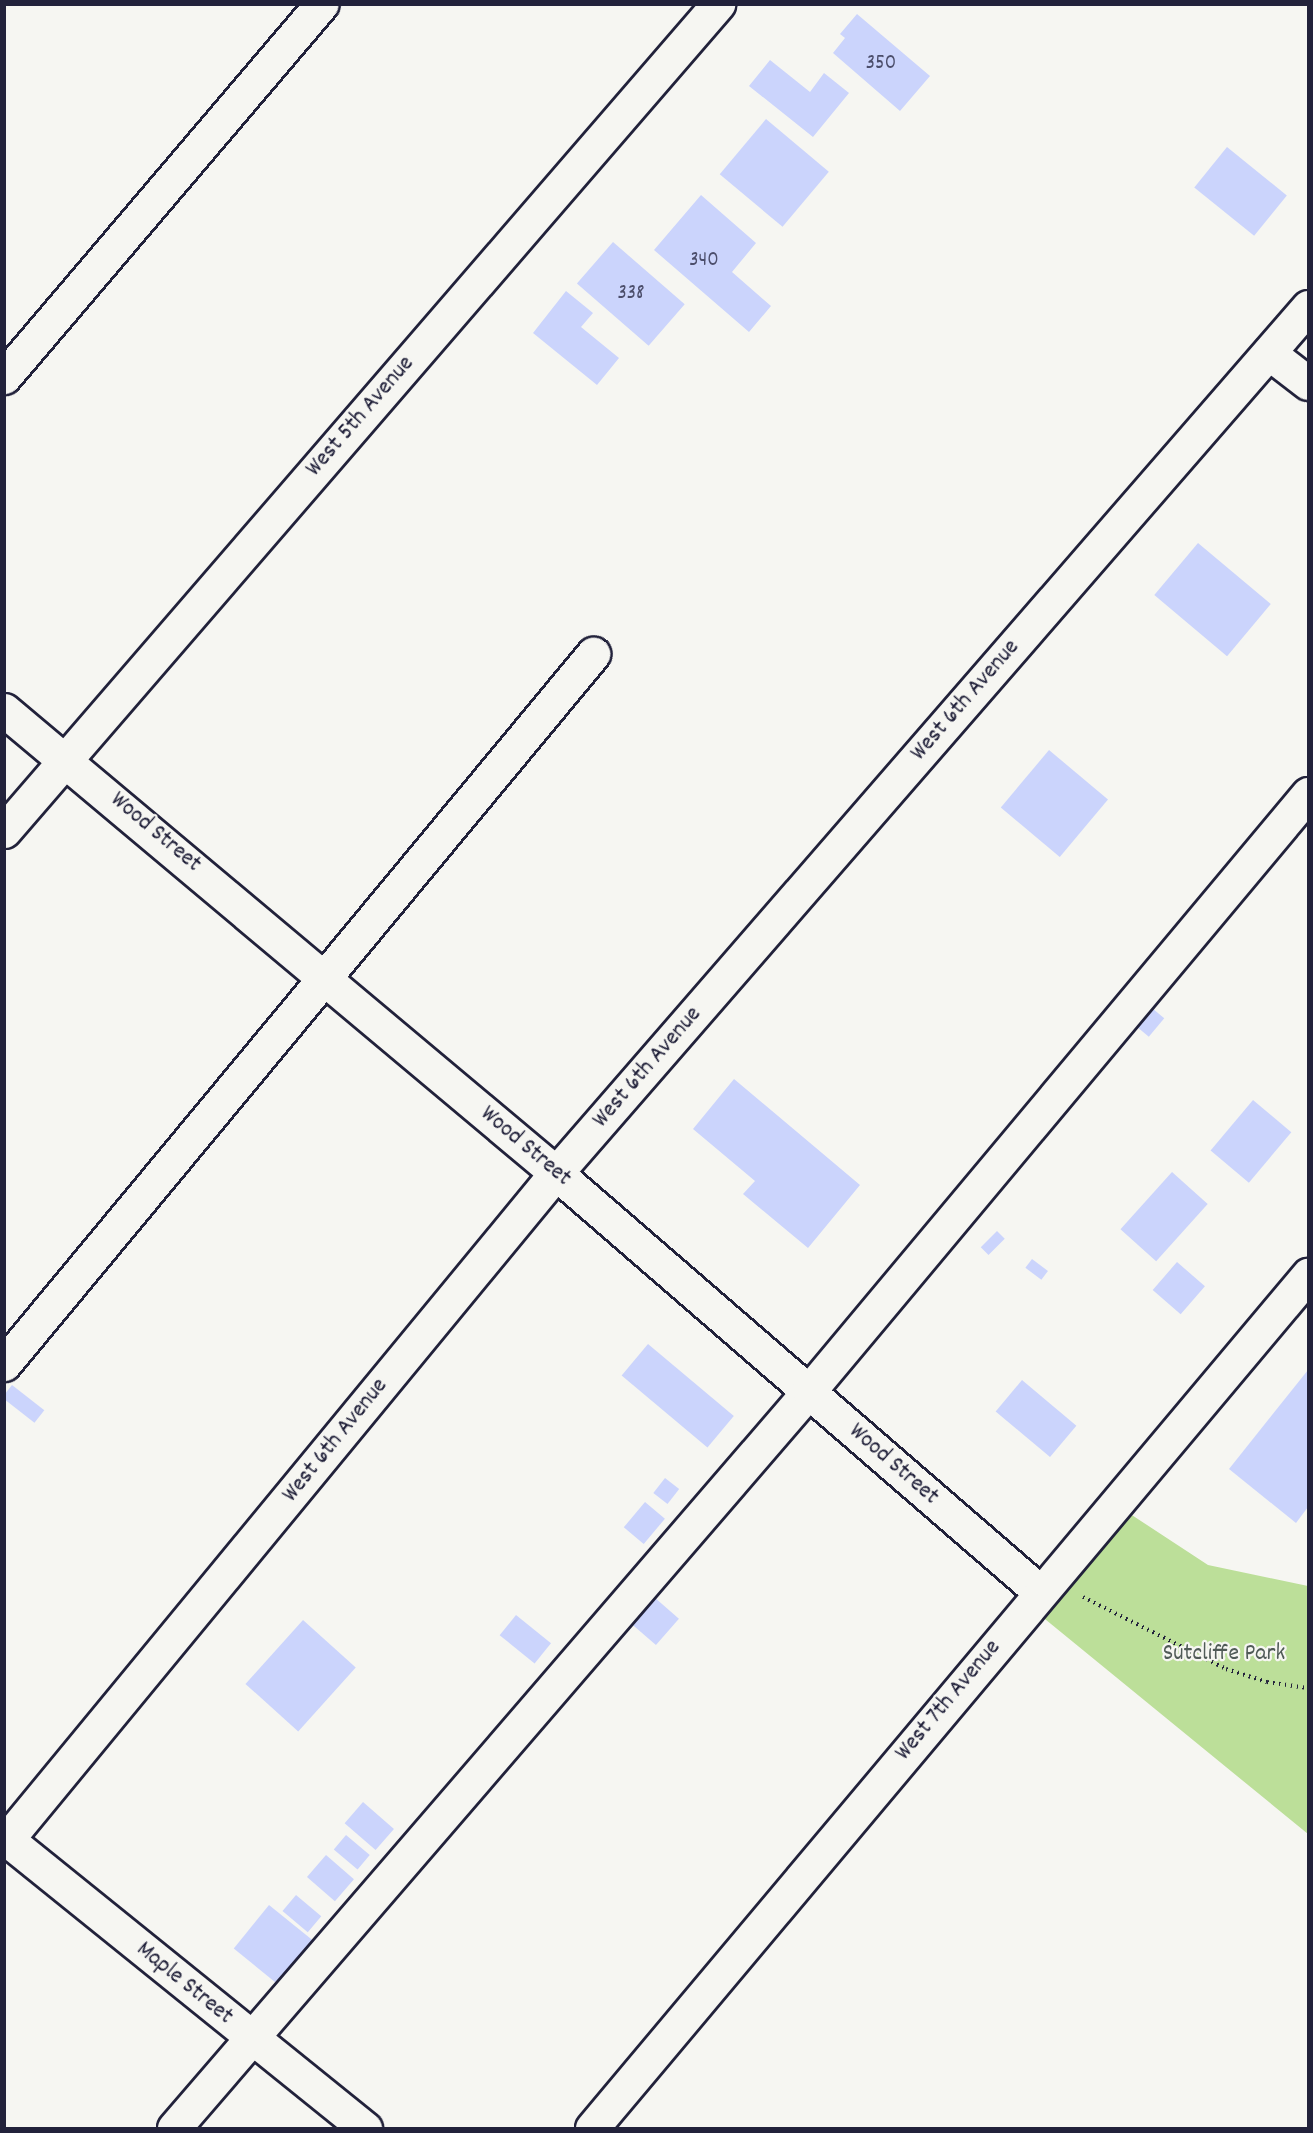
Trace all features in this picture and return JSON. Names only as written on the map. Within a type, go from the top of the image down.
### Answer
[{"type":"street","points":[[4,377],[322,4]]},
{"type":"street","name":"West 5th Avenue","points":[[4,831],[718,4]]},
{"type":"street","name":"West 6th Avenue","points":[[6,1840],[556,1173],[1308,307]]},
{"type":"street","points":[[1269,352],[1308,383]]},
{"type":"street","points":[[4,1364],[593,654]]},
{"type":"street","name":"Wood Street","points":[[4,710],[66,758],[326,978],[808,1391],[1045,1586]]},
{"type":"street","points":[[174,2128],[249,2038],[808,1391],[1308,794]]},
{"type":"street","name":"West 7th Avenue","points":[[592,2128],[1045,1586],[1306,1284]]},
{"type":"street","name":"Maple Street","points":[[6,1840],[249,2038],[365,2128]]},
{"type":"path","points":[[1045,1586],[1226,1669],[1267,1682],[1308,1688]]},
{"type":"green space","name":"Sutcliffe Park","points":[[1115,1504],[1208,1565],[1308,1586],[1308,1834],[1029,1606]]},
{"type":"building","points":[[857,14],[930,76],[900,111],[833,53],[845,38],[840,34]]},
{"type":"building","points":[[770,60],[810,92],[824,73],[849,93],[813,137],[749,86]]},
{"type":"building","points":[[766,119],[829,172],[783,227],[720,174]]},
{"type":"building","points":[[1227,147],[1287,195],[1254,236],[1194,187]]},
{"type":"building","points":[[701,195],[756,243],[732,272],[771,306],[749,332],[654,250]]},
{"type":"building","points":[[613,242],[685,304],[649,346],[577,284]]},
{"type":"building","points":[[566,291],[593,313],[581,327],[619,358],[597,385],[533,333]]},
{"type":"building","points":[[1198,543],[1271,604],[1227,656],[1154,595]]},
{"type":"building","points":[[1049,750],[1108,799],[1060,857],[1001,807]]},
{"type":"building","points":[[1152,1008],[1164,1018],[1149,1037],[1137,1026]]},
{"type":"building","points":[[734,1079],[860,1185],[808,1248],[743,1194],[755,1181],[693,1129]]},
{"type":"building","points":[[1253,1100],[1291,1132],[1249,1183],[1211,1151]]},
{"type":"building","points":[[1172,1172],[1208,1204],[1156,1261],[1120,1229]]},
{"type":"building","points":[[997,1231],[1005,1239],[989,1255],[981,1247]]},
{"type":"building","points":[[1032,1259],[1048,1271],[1041,1280],[1025,1268]]},
{"type":"building","points":[[1177,1262],[1205,1286],[1181,1314],[1153,1290]]},
{"type":"building","points":[[648,1344],[734,1416],[707,1447],[622,1375]]},
{"type":"building","points":[[1308,1370],[1308,1507],[1296,1523],[1229,1469]]},
{"type":"building","points":[[1022,1380],[1076,1426],[1050,1457],[996,1411]]},
{"type":"building","points":[[12,1385],[44,1410],[34,1423],[4,1399],[4,1395]]},
{"type":"building","points":[[665,1478],[679,1489],[667,1504],[653,1493]]},
{"type":"building","points":[[645,1502],[665,1519],[644,1544],[624,1527]]},
{"type":"building","points":[[654,1597],[679,1619],[656,1645],[631,1623]]},
{"type":"building","points":[[516,1615],[551,1643],[535,1664],[500,1635]]},
{"type":"building","points":[[303,1620],[356,1668],[298,1731],[245,1684]]},
{"type":"building","points":[[363,1802],[394,1829],[376,1850],[345,1823]]},
{"type":"building","points":[[346,1835],[370,1855],[358,1869],[334,1850]]},
{"type":"building","points":[[326,1855],[354,1879],[335,1901],[307,1877]]},
{"type":"building","points":[[296,1895],[321,1916],[308,1932],[283,1911]]},
{"type":"building","points":[[269,1905],[313,1941],[278,1984],[234,1949]]}]
